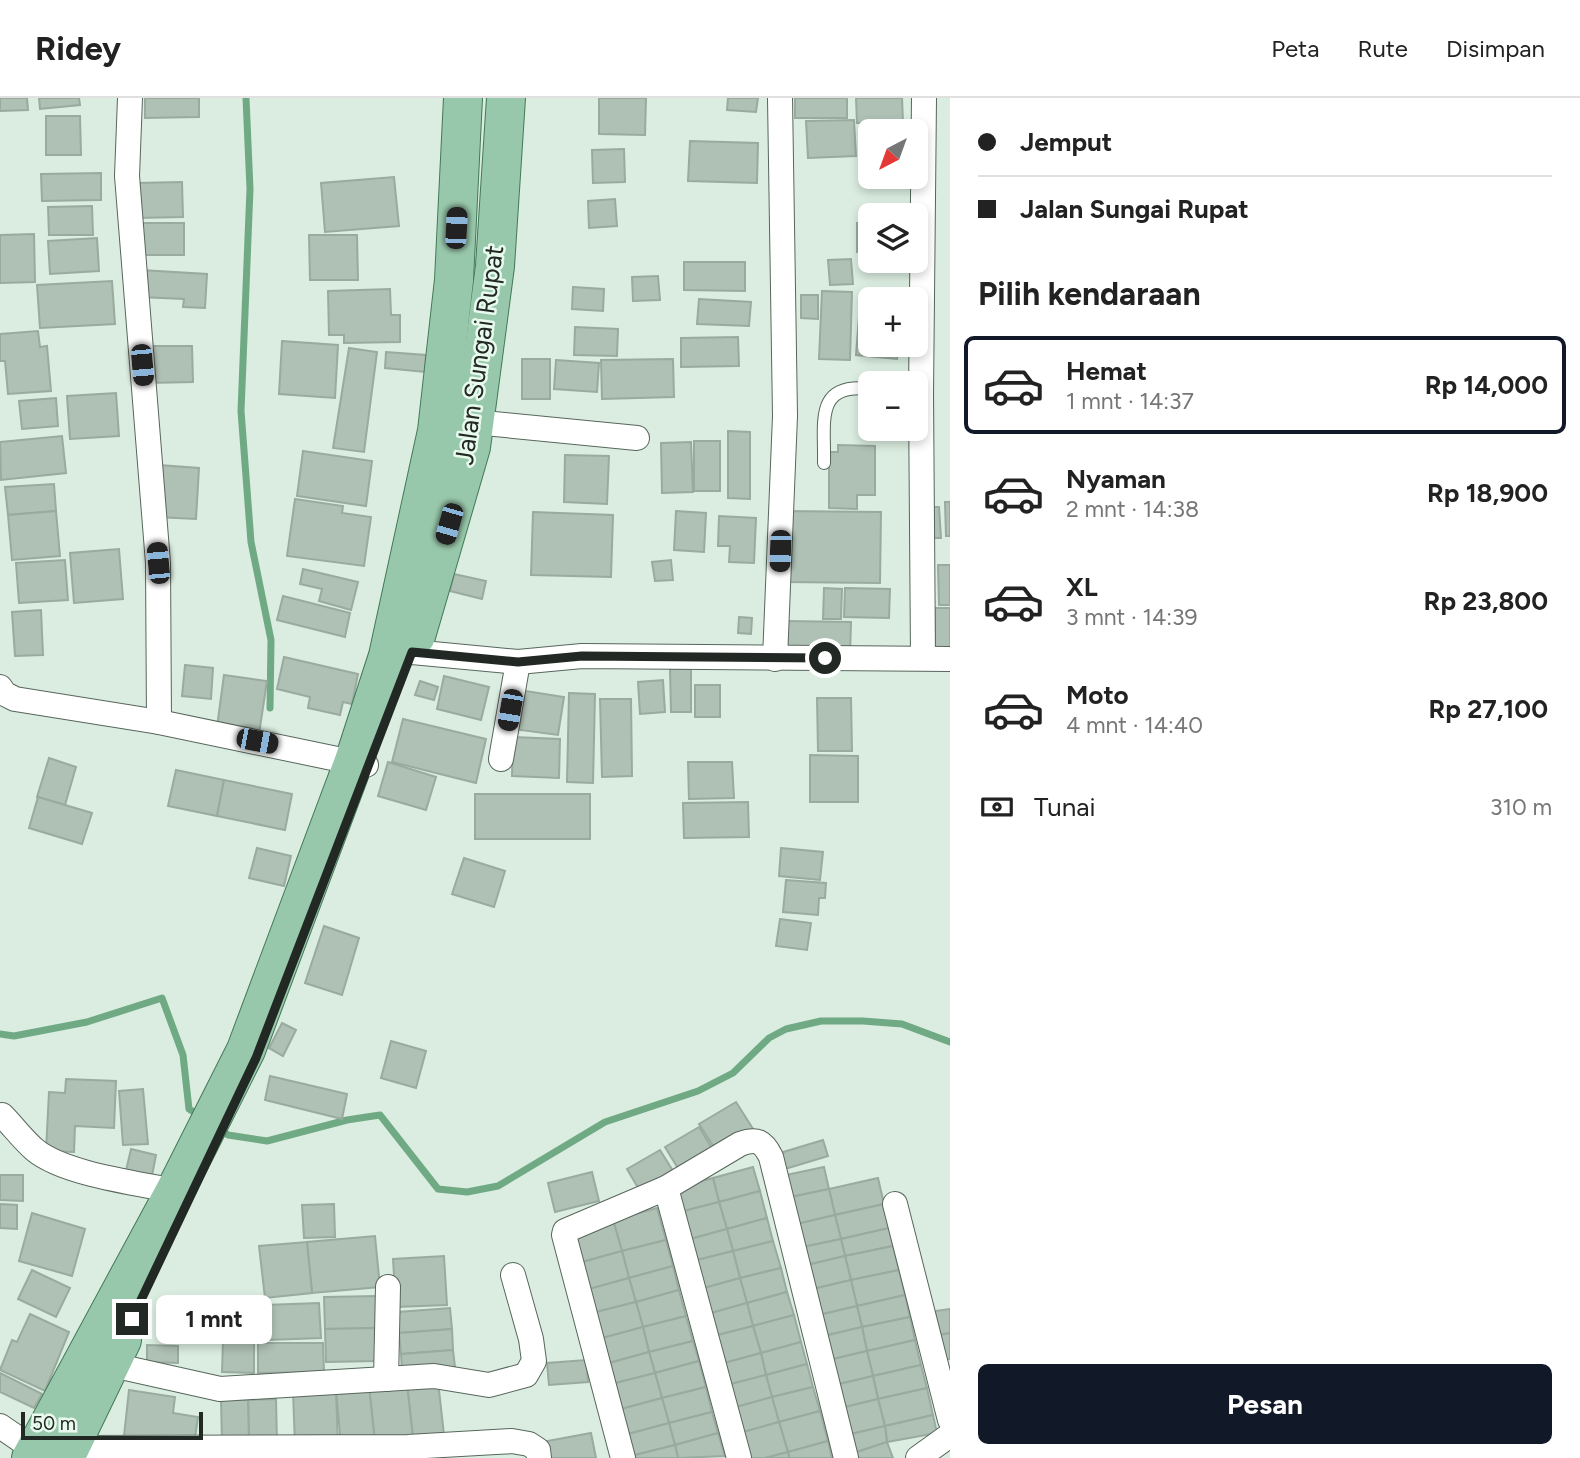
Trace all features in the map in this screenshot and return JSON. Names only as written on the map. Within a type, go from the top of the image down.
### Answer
[{"type":"main road","name":"Jalan Sungai Rupat","points":[[400,654],[437,431],[454,279],[463,98]]},
{"type":"main road","name":"Jalan Sungai Rupat","points":[[48,1451],[97,1362],[251,1054],[361,763],[471,447],[495,267],[506,98]]},
{"type":"street","points":[[130,98],[127,176],[158,563],[159,722]]},
{"type":"street","points":[[775,659],[785,416],[780,98]]},
{"type":"street","points":[[918,371],[924,98]]},
{"type":"street","points":[[474,422],[637,438]]},
{"type":"street","points":[[919,441],[923,657]]},
{"type":"street","points":[[400,654],[518,662],[582,656],[950,659]]},
{"type":"street","points":[[501,759],[518,662]]},
{"type":"street","points":[[0,687],[5,694],[15,699],[159,722],[361,763]]},
{"type":"street","points":[[2,1115],[35,1150],[52,1162],[94,1174],[187,1181]]},
{"type":"street","points":[[623,1458],[564,1235],[568,1228],[666,1188],[740,1144],[752,1140],[760,1141],[771,1157],[846,1458]]},
{"type":"street","points":[[666,1188],[739,1458]]},
{"type":"street","points":[[894,1203],[950,1420]]},
{"type":"street","points":[[97,1362],[220,1389],[434,1376],[489,1385],[526,1375],[534,1361],[531,1339],[513,1275]]},
{"type":"street","points":[[386,1378],[388,1287]]},
{"type":"street","points":[[0,1426],[48,1451],[409,1452],[512,1441],[529,1444],[538,1450],[539,1458]]},
{"type":"street","points":[[918,1458],[950,1435]]},
{"type":"lane","points":[[824,463],[825,415],[829,401],[841,390],[858,388]]},
{"type":"building","points":[[0,98],[27,98],[28,110],[0,111]]},
{"type":"building","points":[[39,98],[79,98],[80,105],[40,109]]},
{"type":"building","points":[[145,98],[199,98],[199,117],[145,118]]},
{"type":"building","points":[[599,98],[646,98],[645,135],[599,134]]},
{"type":"building","points":[[728,98],[758,98],[756,112],[727,110]]},
{"type":"building","points":[[795,98],[847,98],[847,118],[795,118]]},
{"type":"building","points":[[856,98],[902,98],[903,119],[858,119],[857,123]]},
{"type":"building","points":[[46,116],[80,116],[81,155],[46,155]]},
{"type":"building","points":[[854,120],[856,156],[808,158],[806,121]]},
{"type":"building","points":[[690,141],[758,143],[757,183],[688,181]]},
{"type":"building","points":[[624,149],[625,182],[593,183],[592,150]]},
{"type":"building","points":[[101,173],[101,200],[42,201],[41,174]]},
{"type":"building","points":[[394,177],[399,226],[325,232],[321,183]]},
{"type":"building","points":[[182,182],[183,217],[137,218],[136,183]]},
{"type":"building","points":[[615,199],[617,226],[589,228],[588,201]]},
{"type":"building","points":[[92,206],[93,235],[49,235],[48,207]]},
{"type":"building","points":[[138,223],[184,223],[184,255],[138,255]]},
{"type":"building","points":[[34,234],[35,282],[0,283],[0,235]]},
{"type":"building","points":[[309,235],[357,235],[358,280],[310,280]]},
{"type":"building","points":[[97,238],[99,271],[50,274],[48,241]]},
{"type":"building","points":[[851,259],[853,284],[830,285],[828,260]]},
{"type":"building","points":[[684,262],[745,262],[745,291],[684,290]]},
{"type":"building","points":[[141,270],[207,274],[205,308],[183,307],[184,299],[139,297]]},
{"type":"building","points":[[658,276],[660,300],[633,301],[632,277]]},
{"type":"building","points":[[112,281],[115,324],[40,328],[37,285]]},
{"type":"building","points":[[573,287],[604,289],[603,311],[572,309]]},
{"type":"building","points":[[390,289],[391,315],[400,315],[400,342],[344,343],[344,335],[329,335],[328,291]]},
{"type":"building","points":[[822,291],[852,292],[850,360],[819,359]]},
{"type":"building","points":[[801,295],[818,295],[818,319],[801,318]]},
{"type":"building","points":[[699,299],[751,302],[749,326],[697,324]]},
{"type":"building","points":[[575,327],[618,329],[617,356],[574,355]]},
{"type":"building","points":[[38,331],[40,347],[47,346],[51,391],[8,394],[5,361],[0,361],[0,334]]},
{"type":"building","points":[[738,337],[739,366],[681,367],[681,338]]},
{"type":"building","points":[[282,341],[338,345],[335,398],[279,394]]},
{"type":"building","points":[[148,346],[192,346],[193,382],[148,383]]},
{"type":"building","points":[[349,348],[377,352],[364,452],[333,448]]},
{"type":"building","points":[[386,352],[426,355],[425,372],[385,368]]},
{"type":"building","points":[[522,359],[550,359],[550,399],[522,399]]},
{"type":"building","points":[[673,359],[674,397],[602,399],[601,360]]},
{"type":"building","points":[[556,360],[599,363],[597,392],[554,389]]},
{"type":"building","points":[[116,393],[119,436],[70,439],[67,396]]},
{"type":"building","points":[[56,398],[58,426],[22,429],[19,401]]},
{"type":"building","points":[[728,431],[750,432],[750,499],[728,498]]},
{"type":"building","points":[[62,436],[66,473],[1,480],[0,442]]},
{"type":"building","points":[[694,441],[720,441],[720,491],[694,491]]},
{"type":"building","points":[[691,442],[693,492],[662,493],[661,443]]},
{"type":"building","points":[[838,445],[875,446],[875,495],[857,495],[857,509],[829,508],[829,452],[838,452]]},
{"type":"building","points":[[303,451],[372,461],[366,506],[297,496]]},
{"type":"building","points":[[565,455],[609,456],[607,504],[564,502]]},
{"type":"building","points":[[159,465],[199,468],[196,519],[156,517]]},
{"type":"building","points":[[54,484],[56,511],[8,515],[5,487]]},
{"type":"building","points":[[295,499],[343,506],[342,513],[371,517],[364,566],[287,556]]},
{"type":"building","points":[[945,502],[950,502],[950,536],[946,536]]},
{"type":"building","points":[[927,507],[939,507],[941,538],[929,538]]},
{"type":"building","points":[[56,511],[60,556],[12,560],[8,515]]},
{"type":"building","points":[[676,511],[706,513],[704,552],[674,550]]},
{"type":"building","points":[[783,511],[881,512],[880,583],[783,582]]},
{"type":"building","points":[[533,512],[613,515],[611,577],[531,575]]},
{"type":"building","points":[[719,516],[756,518],[754,563],[729,562],[730,546],[718,546]]},
{"type":"building","points":[[119,549],[123,599],[74,603],[70,553]]},
{"type":"building","points":[[65,560],[68,600],[19,603],[16,563]]},
{"type":"building","points":[[671,560],[673,580],[655,581],[652,562]]},
{"type":"building","points":[[938,565],[950,565],[950,605],[939,605]]},
{"type":"building","points":[[303,569],[358,582],[351,610],[319,601],[322,589],[300,584]]},
{"type":"building","points":[[454,574],[486,581],[482,599],[450,591]]},
{"type":"building","points":[[824,588],[842,589],[841,619],[823,619]]},
{"type":"building","points":[[845,588],[890,589],[889,618],[844,617]]},
{"type":"building","points":[[283,596],[350,613],[345,637],[277,620]]},
{"type":"building","points":[[935,608],[950,608],[950,650],[935,650]]},
{"type":"building","points":[[41,610],[43,655],[15,656],[12,612]]},
{"type":"building","points":[[739,617],[752,618],[751,634],[738,633]]},
{"type":"building","points":[[786,621],[851,622],[850,656],[786,655]]},
{"type":"building","points":[[284,657],[358,674],[352,704],[343,702],[340,715],[308,708],[310,697],[277,689]]},
{"type":"building","points":[[185,665],[213,668],[211,699],[182,696]]},
{"type":"building","points":[[670,669],[691,669],[691,712],[671,712]]},
{"type":"building","points":[[224,675],[267,681],[259,734],[217,727]]},
{"type":"building","points":[[444,676],[489,687],[481,720],[437,709]]},
{"type":"building","points":[[663,680],[665,712],[640,714],[638,682]]},
{"type":"building","points":[[420,681],[438,687],[434,700],[415,695]]},
{"type":"building","points":[[695,685],[720,685],[720,717],[695,717]]},
{"type":"building","points":[[519,690],[564,697],[558,735],[513,729]]},
{"type":"building","points":[[569,693],[595,694],[593,783],[567,782]]},
{"type":"building","points":[[817,698],[851,698],[852,751],[818,751]]},
{"type":"building","points":[[600,699],[631,699],[632,776],[602,777]]},
{"type":"building","points":[[403,719],[486,739],[476,783],[392,762]]},
{"type":"building","points":[[513,737],[560,739],[559,778],[512,776]]},
{"type":"building","points":[[810,755],[858,756],[858,802],[810,802]]},
{"type":"building","points":[[49,758],[76,767],[65,805],[37,797]]},
{"type":"building","points":[[388,762],[436,777],[426,810],[378,796]]},
{"type":"building","points":[[688,762],[732,762],[734,798],[689,799]]},
{"type":"building","points":[[176,770],[224,780],[217,816],[168,806]]},
{"type":"building","points":[[224,780],[292,794],[285,830],[217,816]]},
{"type":"building","points":[[475,794],[590,794],[590,839],[475,839]]},
{"type":"building","points":[[38,797],[92,813],[82,844],[29,828]]},
{"type":"building","points":[[748,802],[749,837],[684,838],[683,803]]},
{"type":"building","points":[[257,848],[291,856],[284,886],[249,878]]},
{"type":"building","points":[[781,848],[823,852],[820,880],[779,876]]},
{"type":"building","points":[[464,858],[505,871],[494,907],[452,894]]},
{"type":"building","points":[[786,880],[826,883],[825,898],[819,898],[818,915],[783,912]]},
{"type":"building","points":[[780,919],[811,923],[807,950],[776,946]]},
{"type":"building","points":[[324,926],[359,938],[342,995],[305,983]]},
{"type":"building","points":[[282,1023],[296,1030],[283,1056],[269,1048]]},
{"type":"building","points":[[391,1041],[426,1051],[416,1088],[381,1078]]},
{"type":"building","points":[[270,1076],[347,1094],[342,1119],[265,1100]]},
{"type":"building","points":[[66,1079],[116,1081],[114,1128],[75,1126],[74,1152],[46,1151],[49,1092],[65,1093]]},
{"type":"building","points":[[143,1089],[148,1144],[123,1145],[119,1091]]},
{"type":"building","points":[[736,1102],[755,1132],[719,1155],[699,1124]]},
{"type":"building","points":[[699,1127],[716,1155],[682,1175],[665,1147]]},
{"type":"building","points":[[823,1140],[828,1156],[785,1169],[780,1153]]},
{"type":"building","points":[[131,1149],[156,1155],[151,1181],[125,1175]]},
{"type":"building","points":[[660,1150],[673,1171],[640,1191],[627,1169]]},
{"type":"building","points":[[753,1167],[760,1191],[719,1202],[713,1178]]},
{"type":"building","points":[[824,1167],[829,1189],[791,1197],[786,1175]]},
{"type":"building","points":[[592,1172],[599,1201],[555,1212],[548,1183]]},
{"type":"building","points":[[0,1175],[23,1175],[23,1201],[0,1200]]},
{"type":"building","points":[[713,1178],[719,1202],[676,1213],[670,1189]]},
{"type":"building","points":[[878,1178],[884,1204],[835,1215],[829,1189]]},
{"type":"building","points":[[829,1189],[835,1215],[797,1224],[791,1197]]},
{"type":"building","points":[[760,1191],[767,1218],[727,1229],[719,1202]]},
{"type":"building","points":[[719,1202],[727,1229],[683,1241],[676,1213]]},
{"type":"building","points":[[0,1204],[17,1205],[17,1229],[0,1228]]},
{"type":"building","points":[[334,1204],[335,1237],[304,1238],[302,1205]]},
{"type":"building","points":[[884,1204],[889,1228],[841,1239],[835,1215]]},
{"type":"building","points":[[657,1208],[666,1240],[622,1251],[613,1220]]},
{"type":"building","points":[[32,1213],[85,1229],[72,1276],[19,1261]]},
{"type":"building","points":[[835,1215],[841,1239],[803,1247],[797,1224]]},
{"type":"building","points":[[767,1218],[773,1241],[733,1251],[727,1229]]},
{"type":"building","points":[[613,1220],[622,1251],[575,1264],[566,1232]]},
{"type":"building","points":[[889,1228],[893,1246],[845,1256],[841,1239]]},
{"type":"building","points":[[727,1229],[733,1251],[689,1262],[683,1241]]},
{"type":"building","points":[[375,1236],[380,1287],[312,1293],[307,1242]]},
{"type":"building","points":[[841,1239],[845,1256],[807,1265],[803,1247]]},
{"type":"building","points":[[666,1240],[673,1266],[629,1278],[622,1251]]},
{"type":"building","points":[[773,1241],[781,1268],[740,1278],[733,1251]]},
{"type":"building","points":[[307,1242],[312,1293],[265,1298],[259,1246]]},
{"type":"building","points":[[893,1246],[899,1270],[851,1280],[845,1256]]},
{"type":"building","points":[[622,1251],[629,1278],[582,1291],[575,1264]]},
{"type":"building","points":[[733,1251],[740,1278],[697,1290],[689,1262]]},
{"type":"building","points":[[444,1256],[447,1305],[396,1307],[393,1259]]},
{"type":"building","points":[[845,1256],[851,1280],[813,1289],[807,1265]]},
{"type":"building","points":[[673,1266],[679,1290],[636,1302],[629,1278]]},
{"type":"building","points":[[781,1268],[787,1292],[747,1303],[740,1278]]},
{"type":"building","points":[[32,1270],[70,1288],[56,1317],[18,1299]]},
{"type":"building","points":[[899,1270],[905,1295],[857,1306],[851,1280]]},
{"type":"building","points":[[629,1278],[636,1302],[588,1314],[582,1291]]},
{"type":"building","points":[[740,1278],[747,1303],[704,1315],[697,1290]]},
{"type":"building","points":[[851,1280],[857,1306],[819,1315],[813,1289]]},
{"type":"building","points":[[679,1290],[686,1316],[643,1327],[636,1302]]},
{"type":"building","points":[[787,1292],[794,1315],[753,1326],[747,1303]]},
{"type":"building","points":[[905,1295],[910,1317],[862,1327],[857,1306]]},
{"type":"building","points":[[376,1296],[377,1328],[325,1329],[324,1297]]},
{"type":"building","points":[[636,1302],[643,1327],[595,1340],[588,1314]]},
{"type":"building","points":[[319,1303],[321,1338],[267,1340],[265,1305]]},
{"type":"building","points":[[747,1303],[753,1326],[710,1337],[704,1315]]},
{"type":"building","points":[[857,1306],[862,1327],[824,1336],[819,1315]]},
{"type":"building","points":[[450,1308],[452,1329],[399,1333],[398,1312]]},
{"type":"building","points":[[950,1309],[950,1333],[939,1335],[935,1311]]},
{"type":"building","points":[[30,1314],[69,1332],[45,1391],[0,1370],[12,1340],[17,1342]]},
{"type":"building","points":[[794,1315],[801,1342],[761,1353],[753,1326]]},
{"type":"building","points":[[686,1316],[693,1341],[649,1352],[643,1327]]},
{"type":"building","points":[[910,1317],[915,1340],[867,1351],[862,1327]]},
{"type":"building","points":[[753,1326],[761,1353],[717,1365],[710,1337]]},
{"type":"building","points":[[643,1327],[649,1352],[602,1365],[595,1340]]},
{"type":"building","points":[[862,1327],[867,1351],[829,1360],[824,1336]]},
{"type":"building","points":[[377,1328],[378,1361],[326,1362],[325,1329]]},
{"type":"building","points":[[452,1329],[453,1350],[401,1354],[399,1333]]},
{"type":"building","points":[[950,1333],[950,1359],[944,1360],[939,1335]]},
{"type":"building","points":[[915,1340],[921,1365],[873,1376],[867,1351]]},
{"type":"building","points":[[223,1341],[254,1341],[254,1373],[222,1372]]},
{"type":"building","points":[[693,1341],[699,1361],[655,1373],[649,1352]]},
{"type":"building","points":[[801,1342],[807,1364],[766,1375],[761,1353]]},
{"type":"building","points":[[258,1343],[323,1343],[324,1372],[258,1373]]},
{"type":"building","points":[[147,1345],[178,1346],[178,1363],[147,1362]]},
{"type":"building","points":[[453,1350],[455,1367],[402,1371],[401,1354]]},
{"type":"building","points":[[867,1351],[873,1376],[835,1385],[829,1360]]},
{"type":"building","points":[[649,1352],[655,1373],[608,1385],[602,1365]]},
{"type":"building","points":[[761,1353],[766,1375],[723,1386],[717,1365]]},
{"type":"building","points":[[586,1360],[588,1382],[549,1385],[547,1363]]},
{"type":"building","points":[[699,1361],[706,1387],[662,1398],[655,1373]]},
{"type":"building","points":[[807,1364],[813,1387],[772,1397],[766,1375]]},
{"type":"building","points":[[921,1365],[927,1388],[878,1399],[873,1376]]},
{"type":"building","points":[[0,1373],[42,1394],[34,1408],[0,1392]]},
{"type":"building","points":[[655,1373],[662,1398],[614,1411],[608,1385]]},
{"type":"building","points":[[766,1375],[772,1397],[729,1409],[723,1386]]},
{"type":"building","points":[[873,1376],[878,1399],[841,1408],[835,1385]]},
{"type":"building","points":[[438,1381],[444,1435],[413,1438],[407,1384]]},
{"type":"building","points":[[407,1384],[413,1438],[375,1442],[369,1387]]},
{"type":"building","points":[[369,1387],[375,1442],[341,1445],[336,1391]]},
{"type":"building","points":[[706,1387],[712,1412],[669,1423],[662,1398]]},
{"type":"building","points":[[813,1387],[820,1411],[779,1422],[772,1397]]},
{"type":"building","points":[[927,1388],[933,1415],[885,1426],[878,1399]]},
{"type":"building","points":[[129,1390],[175,1397],[173,1413],[198,1417],[194,1445],[124,1436]]},
{"type":"building","points":[[336,1391],[338,1444],[295,1445],[293,1392]]},
{"type":"building","points":[[772,1397],[779,1422],[736,1434],[729,1409]]},
{"type":"building","points":[[662,1398],[669,1423],[621,1436],[614,1411]]},
{"type":"building","points":[[276,1399],[277,1442],[249,1442],[248,1400]]},
{"type":"building","points":[[878,1399],[885,1426],[847,1435],[841,1408]]},
{"type":"building","points":[[221,1400],[248,1400],[249,1442],[222,1443]]},
{"type":"building","points":[[820,1411],[828,1441],[788,1452],[779,1422]]},
{"type":"building","points":[[712,1412],[718,1433],[675,1445],[669,1423]]},
{"type":"building","points":[[933,1415],[937,1433],[887,1442],[885,1426]]},
{"type":"building","points":[[779,1422],[788,1452],[765,1458],[742,1458],[736,1434]]},
{"type":"building","points":[[669,1423],[675,1445],[627,1457],[621,1436]]},
{"type":"building","points":[[885,1426],[887,1442],[851,1454],[847,1435]]},
{"type":"building","points":[[591,1433],[596,1458],[545,1458],[542,1442]]},
{"type":"building","points":[[718,1433],[725,1456],[678,1458],[675,1445]]},
{"type":"building","points":[[828,1441],[832,1458],[789,1458],[788,1452]]},
{"type":"building","points":[[887,1442],[893,1458],[852,1458],[851,1454]]},
{"type":"building","points":[[675,1445],[678,1458],[627,1458],[627,1457]]},
{"type":"building","points":[[788,1452],[789,1458],[765,1458]]},
{"type":"waterway","points":[[246,98],[250,189],[241,411],[251,542],[271,640],[270,708]]},
{"type":"waterway","points":[[0,1034],[14,1036],[87,1022],[162,998],[183,1055],[189,1109],[202,1117]]},
{"type":"waterway","points":[[220,1129],[228,1135],[267,1141],[347,1120],[380,1115],[438,1189],[467,1192],[498,1186],[605,1122],[698,1091],[733,1073],[769,1038],[786,1029],[821,1021],[902,1024],[950,1042]]},
{"type":"route","points":[[132,1319],[256,1058],[412,652],[518,662],[582,656],[825,658]]}]
